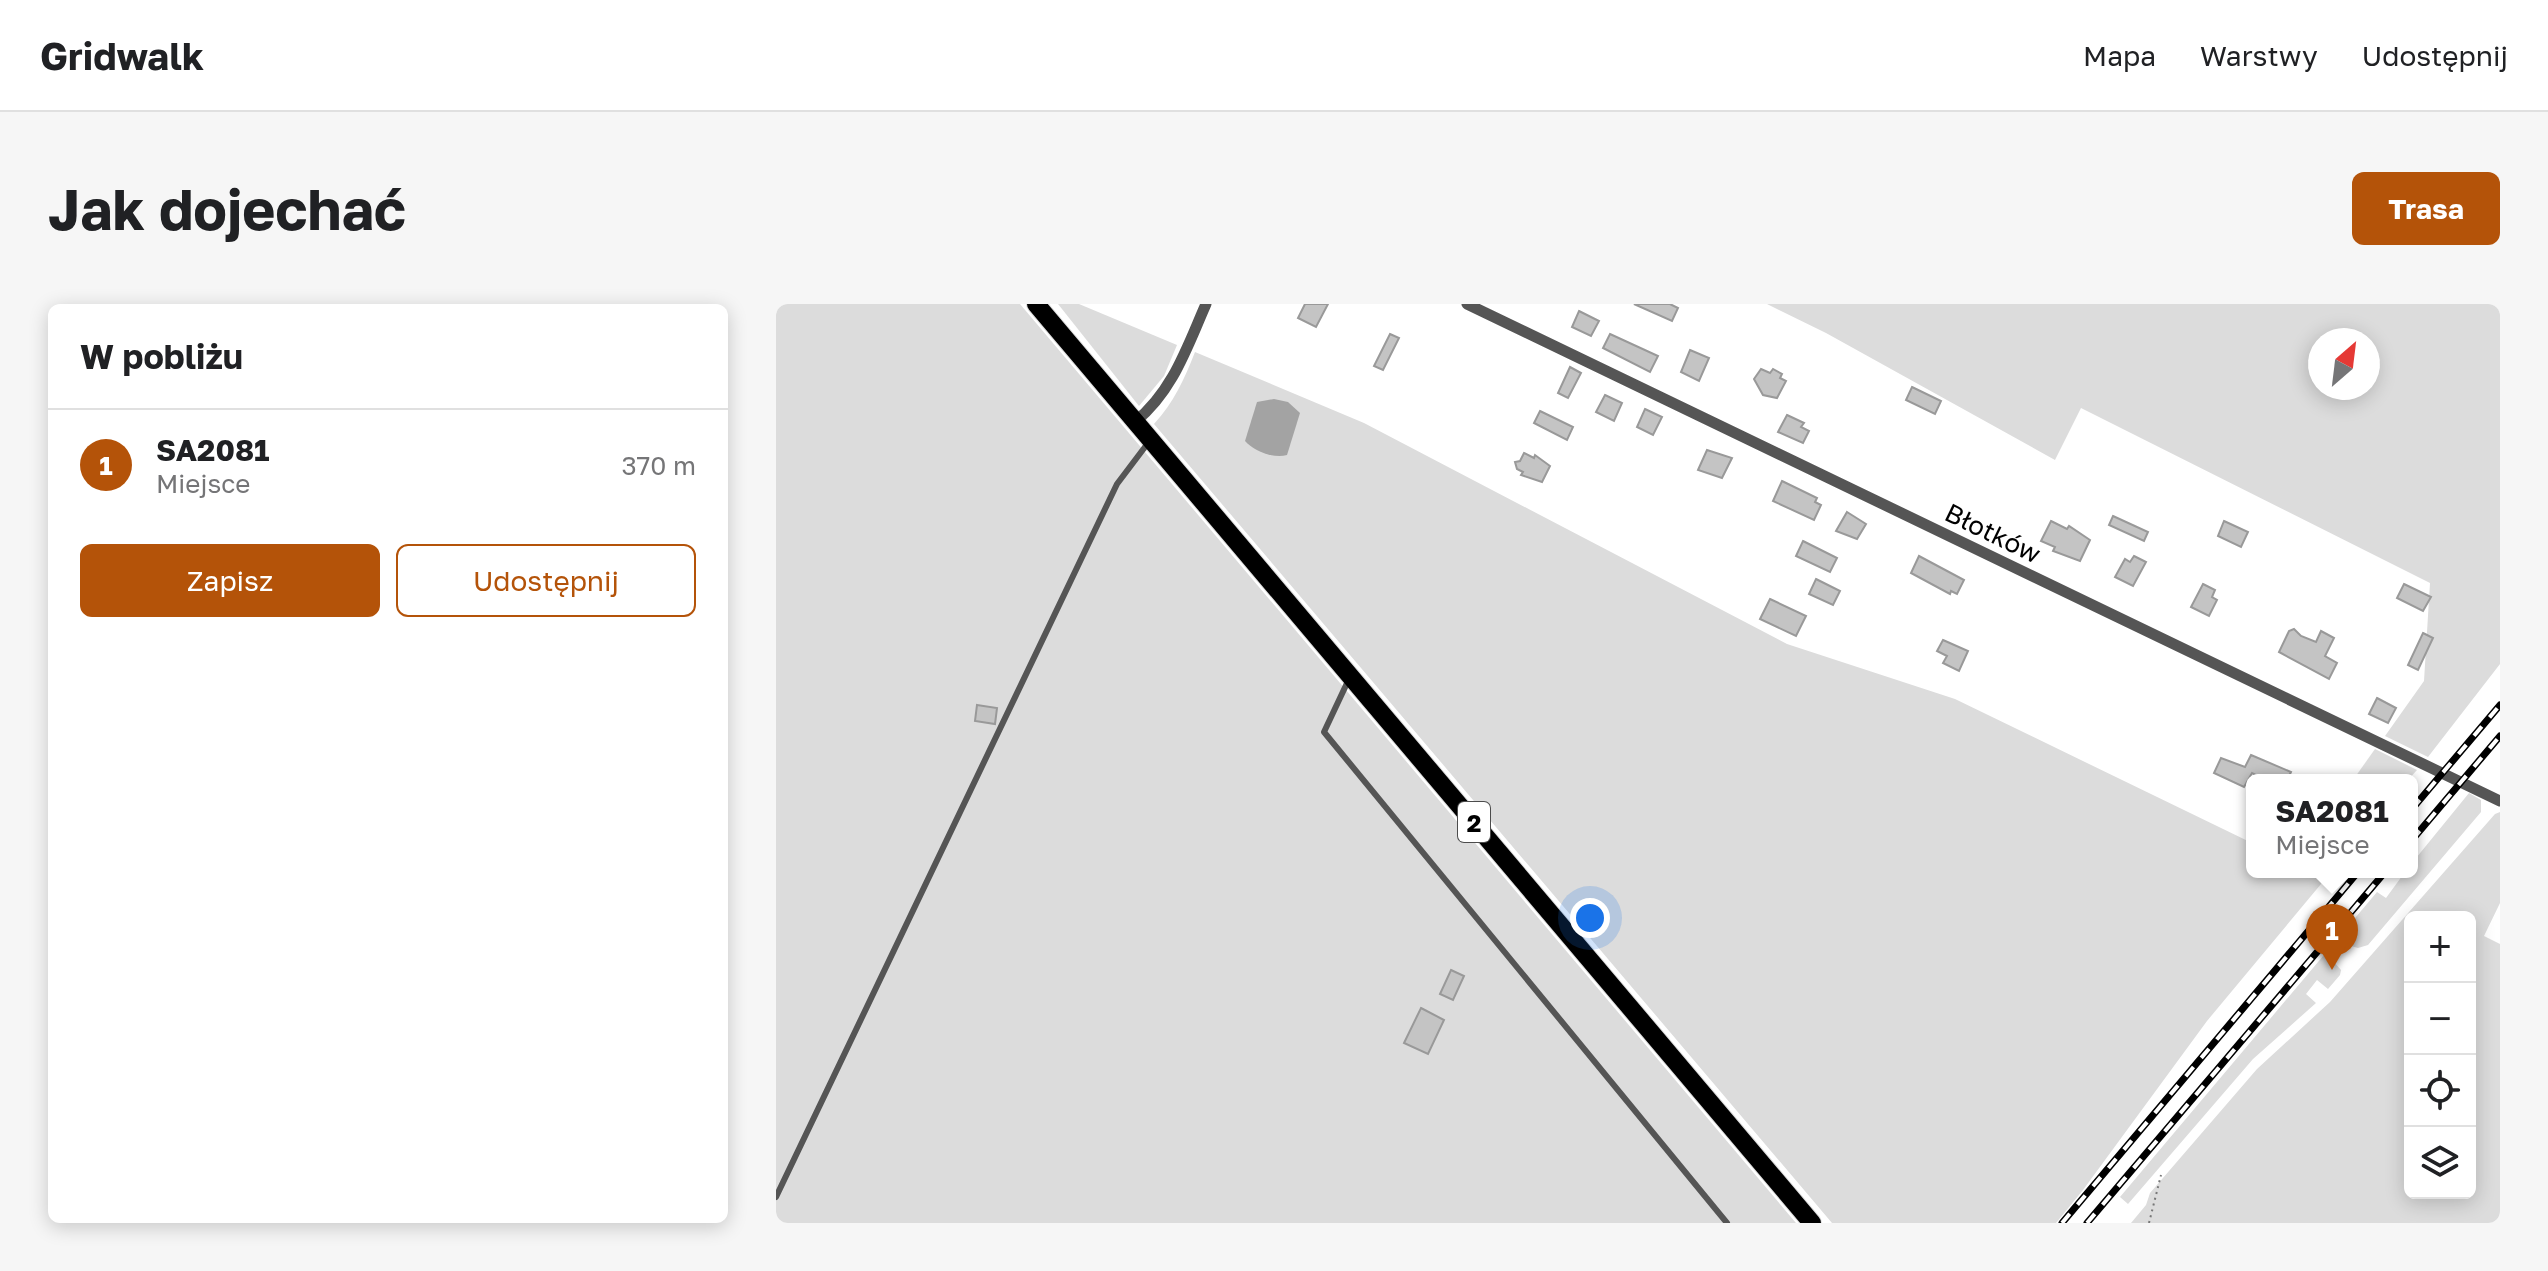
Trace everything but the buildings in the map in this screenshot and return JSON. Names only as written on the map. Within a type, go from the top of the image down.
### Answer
[{"type":"highway","name":"2","points":[[1036,304],[1812,1223]]},
{"type":"street","points":[[1135,422],[1170,383],[1206,304]]},
{"type":"street","name":"Błotków","points":[[1467,304],[2500,801]]},
{"type":"lane","points":[[776,1197],[1117,484],[1151,440]]},
{"type":"lane","points":[[1350,678],[1324,732],[1727,1223]]},
{"type":"path","points":[[2149,1223],[2161,1175]]},
{"type":"shaded area","points":[[776,304],[1020,304],[1796,1223],[776,1223]]},
{"type":"shaded area","points":[[1058,304],[1079,304],[1177,345],[1164,376],[1139,406]]},
{"type":"shaded area","points":[[1767,304],[2500,304],[2500,664],[2428,757],[2385,736],[2424,681],[2430,583],[2081,408],[2055,460],[1826,333]]},
{"type":"shaded area","points":[[1195,352],[1364,423],[1787,644],[1955,699],[2246,840],[2246,878],[2326,878],[2207,1021],[2056,1223],[1832,1223],[1154,424],[1187,372]]},
{"type":"shaded area","points":[[1274,399],[1288,402],[1300,413],[1287,455],[1282,456],[1264,453],[1245,441],[1257,402]]},
{"type":"shaded area","points":[[2375,749],[2417,770],[2413,774],[2357,774]]},
{"type":"shaded area","points":[[2469,793],[2481,800],[2481,812],[2368,945],[2358,948],[2344,944],[2332,960],[2341,970],[2340,975],[2328,989],[2317,980],[2306,994],[2316,1003],[2253,1059],[2128,1204],[2120,1197],[2377,892],[2386,898],[2401,878],[2418,878],[2418,856]]},
{"type":"shaded area","points":[[2500,812],[2500,903],[2484,936],[2500,944],[2500,1223],[2131,1223],[2146,1205],[2150,1193],[2257,1069],[2330,1002],[2404,918],[2404,1199],[2476,1199],[2476,911],[2410,911]]},
{"type":"railway","points":[[2418,802],[2500,705]]},
{"type":"railway","points":[[2418,833],[2500,736]]},
{"type":"railway","points":[[2062,1223],[2353,878]]},
{"type":"railway","points":[[2087,1223],[2380,878]]},
{"type":"place","name":"SA2081","points":[[2332,970]]}]
